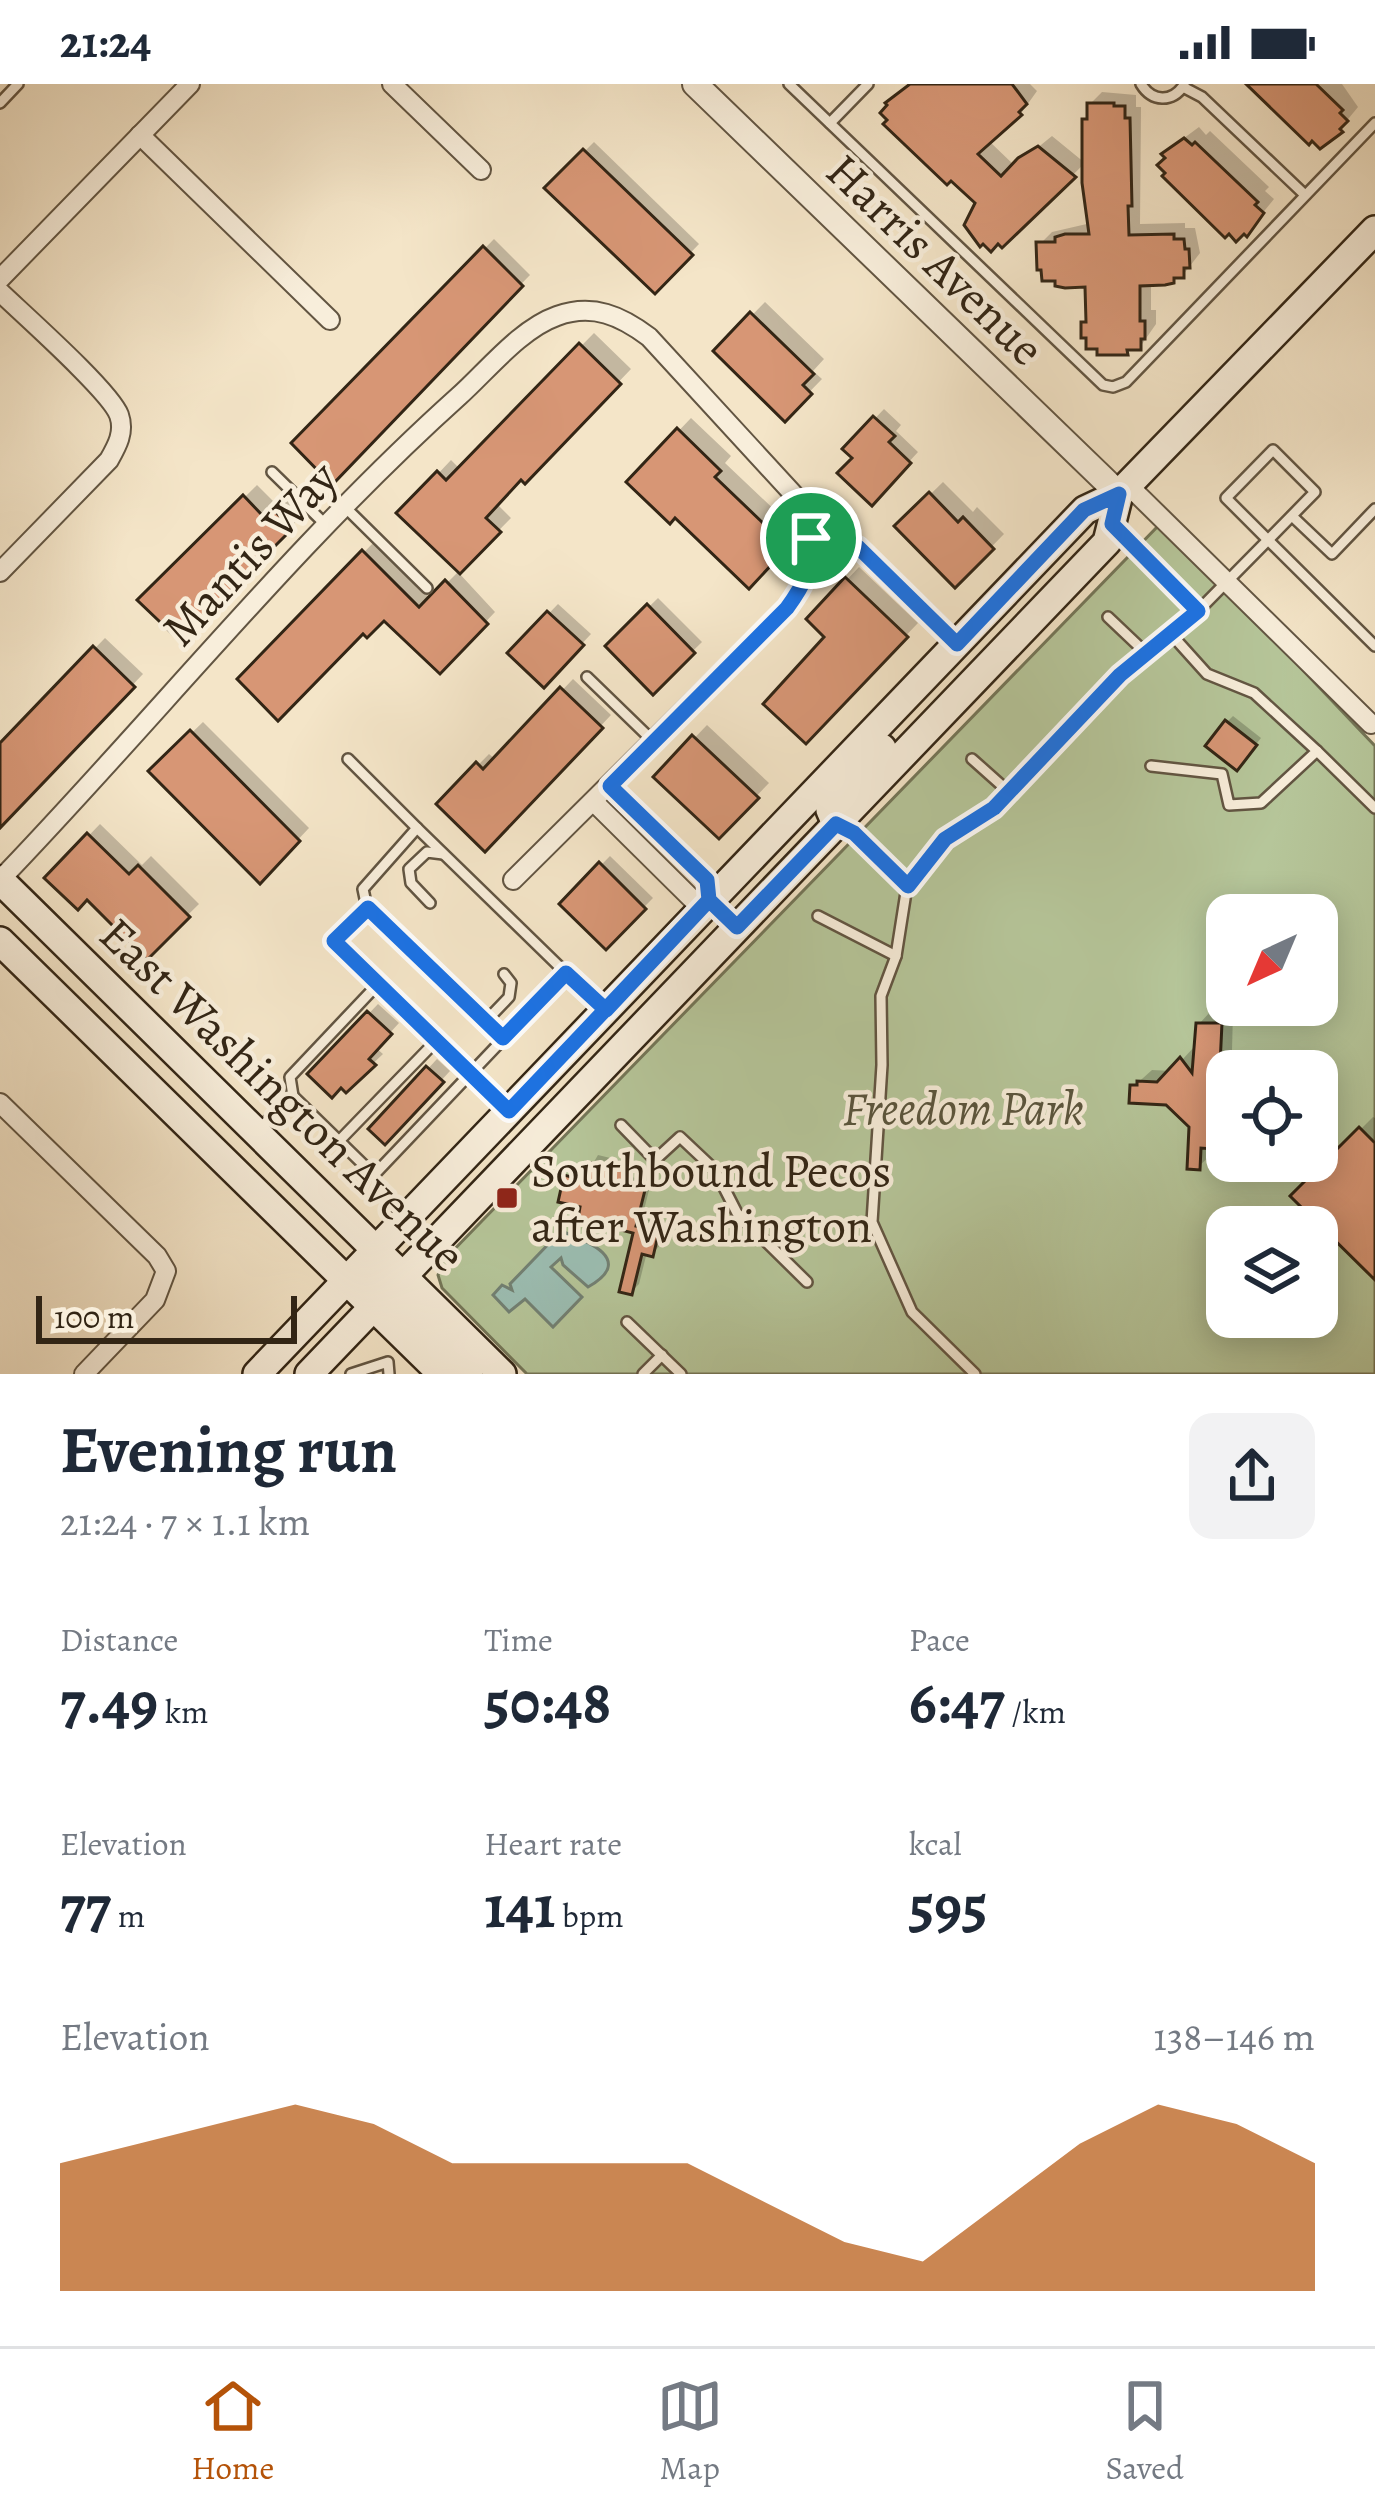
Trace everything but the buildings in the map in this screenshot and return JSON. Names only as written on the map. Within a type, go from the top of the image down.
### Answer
[{"type":"main road","points":[[257,1374],[1084,510],[1124,489],[1375,230]]},
{"type":"main road","points":[[312,1373],[1104,545],[1124,489]]},
{"type":"main road","points":[[836,824],[830,810],[834,799],[917,710],[957,644]]},
{"type":"main road","name":"East Washington Avenue","points":[[0,880],[257,1131],[362,1264],[389,1291],[442,1374]]},
{"type":"main road","name":"East Washington Avenue","points":[[0,941],[389,1291],[502,1374]]},
{"type":"main road","points":[[389,1291],[470,1374]]},
{"type":"street","points":[[0,279],[190,84]]},
{"type":"street","points":[[392,84],[481,170]]},
{"type":"street","name":"Harris Avenue","points":[[695,84],[1373,720]]},
{"type":"street","points":[[140,135],[330,320]]},
{"type":"street","points":[[0,292],[110,401],[121,427],[121,439],[109,460],[0,572]]},
{"type":"street","name":"Mantis Way","points":[[0,880],[344,506],[413,436],[555,316],[598,310],[623,318],[649,338],[796,496],[808,518],[811,538]]},
{"type":"street","points":[[514,880],[795,597],[813,553],[811,538],[843,540],[858,547],[957,644]]},
{"type":"street","points":[[610,786],[707,880],[709,900],[737,927]]},
{"type":"street","points":[[593,802],[692,899],[709,900]]},
{"type":"street","points":[[0,1103],[158,1256],[166,1271],[155,1300],[83,1374]]},
{"type":"lane","points":[[0,104],[19,84]]},
{"type":"lane","points":[[789,84],[1103,385],[1113,387],[1126,382],[1375,123]]},
{"type":"lane","points":[[830,124],[868,84]]},
{"type":"lane","points":[[1141,84],[1150,95],[1165,99],[1184,85],[1202,97],[1305,195]]},
{"type":"lane","points":[[975,1374],[911,1312],[872,1222],[882,1065],[881,997],[896,956],[908,886],[945,839],[994,808],[1120,675],[1198,611],[1227,583],[1268,540],[1315,492],[1273,450],[1226,498],[1268,540],[1375,646]]},
{"type":"lane","points":[[272,472],[326,525]]},
{"type":"lane","points":[[344,506],[427,588]]},
{"type":"lane","points":[[1292,516],[1332,554],[1375,509]]},
{"type":"lane","points":[[1112,524],[1198,611]]},
{"type":"lane","points":[[1108,617],[1147,654]]},
{"type":"lane","points":[[1171,634],[1207,674],[1254,693],[1375,808]]},
{"type":"lane","points":[[587,677],[654,742]]},
{"type":"lane","points":[[1151,766],[1222,774],[1229,805],[1261,803],[1317,751]]},
{"type":"lane","points":[[348,759],[606,1010]]},
{"type":"lane","points":[[972,759],[1009,792]]},
{"type":"lane","points":[[836,824],[854,833],[908,886]]},
{"type":"lane","points":[[417,828],[364,889],[368,908],[503,1038]]},
{"type":"lane","points":[[430,903],[411,884],[409,868],[427,852],[442,854]]},
{"type":"lane","points":[[368,908],[334,941],[509,1111]]},
{"type":"lane","points":[[818,916],[896,956]]},
{"type":"lane","points":[[378,984],[290,1077],[293,1096],[374,1175],[566,973]]},
{"type":"lane","points":[[486,1021],[511,993],[512,983],[504,974]]},
{"type":"lane","points":[[339,1141],[436,1041]]},
{"type":"lane","points":[[257,1131],[293,1096]]},
{"type":"lane","points":[[621,1125],[656,1160],[680,1137],[715,1170],[737,1214],[807,1282]]},
{"type":"lane","points":[[627,1322],[681,1374]]},
{"type":"lane","points":[[643,1374],[662,1355]]},
{"type":"lane","points":[[351,1374],[388,1362],[389,1374]]},
{"type":"green space","name":"Freedom Park","points":[[1162,522],[1375,746],[1375,1374],[527,1374],[442,1288],[438,1275],[443,1261]]},
{"type":"water","points":[[561,1231],[603,1253],[608,1268],[588,1287],[561,1258],[551,1267],[582,1297],[553,1327],[525,1299],[509,1312],[493,1295],[502,1285],[512,1290],[510,1284]]},
{"type":"place","name":"Southbound Pecos after Washington","points":[[507,1198]]},
{"type":"route","points":[[811,538],[813,553],[803,586],[787,608],[610,786],[707,880],[709,900],[606,1010],[566,973],[503,1038],[368,908],[334,941],[509,1111],[606,1010],[629,985],[709,900],[737,927],[836,824],[854,833],[908,886],[945,839],[994,808],[1120,675],[1198,611],[1112,524],[1119,494],[1084,510],[957,644],[858,547],[843,540],[811,538]]}]
